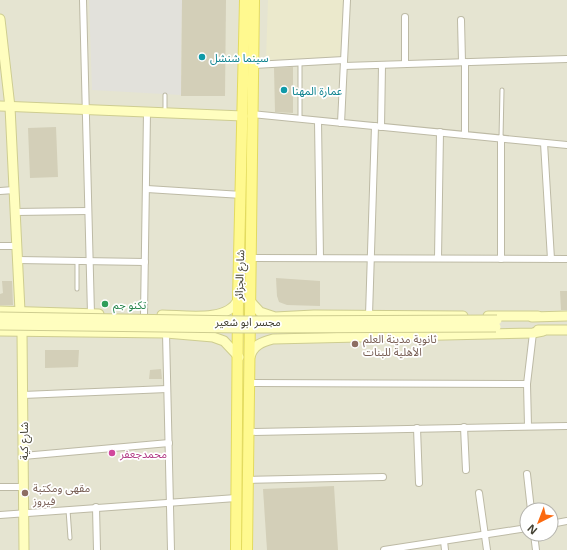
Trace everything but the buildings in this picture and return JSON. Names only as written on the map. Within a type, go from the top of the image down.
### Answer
[{"type":"main road","name":"شارع الجزائر","points":[[245,0],[250,258],[247,550]]},
{"type":"main road","name":"شارع الجزائر","points":[[236,550],[239,357],[238,300],[242,195],[253,65],[254,0]]},
{"type":"main road","points":[[0,19],[10,107],[20,311]]},
{"type":"main road","points":[[0,106],[248,115]]},
{"type":"main road","points":[[0,311],[212,316],[219,315],[230,310],[238,300]]},
{"type":"main road","points":[[250,301],[260,312],[275,317],[314,314],[567,316]]},
{"type":"main road","points":[[212,316],[222,320],[225,329],[219,335],[213,337]]},
{"type":"main road","points":[[497,323],[538,316]]},
{"type":"main road","name":"مجسر ابو شعير","points":[[0,317],[497,323]]},
{"type":"main road","points":[[275,317],[267,322],[266,329],[271,335],[279,338]]},
{"type":"main road","points":[[497,323],[543,330],[567,330]]},
{"type":"main road","name":"مجسر ابو شعير","points":[[0,325],[244,328],[497,323]]},
{"type":"main road","points":[[250,357],[254,348],[259,344],[279,338],[533,333],[543,330]]},
{"type":"main road","points":[[0,331],[166,333],[213,337],[224,341],[239,357]]},
{"type":"main road","name":"شارع كية","points":[[22,332],[24,550]]},
{"type":"street","points":[[83,0],[91,314]]},
{"type":"street","points":[[341,123],[347,0]]},
{"type":"street","points":[[405,17],[405,64]]},
{"type":"street","points":[[461,20],[464,62],[465,135]]},
{"type":"street","points":[[253,65],[300,62],[382,65],[567,59]]},
{"type":"street","points":[[369,315],[370,258],[382,65]]},
{"type":"street","points":[[144,315],[148,112]]},
{"type":"street","points":[[248,115],[378,126],[567,145]]},
{"type":"street","points":[[318,121],[320,258]]},
{"type":"street","points":[[438,258],[440,132]]},
{"type":"street","points":[[500,259],[501,138]]},
{"type":"street","points":[[544,142],[551,259]]},
{"type":"street","points":[[147,189],[242,195]]},
{"type":"street","points":[[0,191],[14,190]]},
{"type":"street","points":[[15,212],[88,211]]},
{"type":"street","points":[[0,246],[17,246]]},
{"type":"street","points":[[250,258],[567,259]]},
{"type":"street","points":[[18,260],[145,262]]},
{"type":"street","points":[[166,333],[171,550]]},
{"type":"street","points":[[528,426],[527,384],[533,333]]},
{"type":"street","points":[[249,383],[527,384]]},
{"type":"street","points":[[22,395],[167,389]]},
{"type":"street","points":[[249,432],[567,426]]},
{"type":"street","points":[[464,427],[466,470]]},
{"type":"street","points":[[417,428],[418,483]]},
{"type":"street","points":[[23,456],[169,443]]},
{"type":"street","points":[[527,474],[530,502]]},
{"type":"street","points":[[247,480],[383,477]]},
{"type":"street","points":[[0,487],[23,487]]},
{"type":"street","points":[[479,493],[487,550]]},
{"type":"street","points":[[0,515],[24,512],[236,498]]},
{"type":"street","points":[[96,507],[97,550]]},
{"type":"street","points":[[384,550],[519,529]]},
{"type":"street","points":[[444,540],[445,550]]},
{"type":"lane","points":[[300,62],[300,119]]},
{"type":"lane","points":[[501,138],[502,90]]},
{"type":"lane","points":[[165,94],[165,113]]},
{"type":"lane","points":[[77,261],[77,289]]},
{"type":"lane","points":[[67,509],[70,538]]},
{"type":"shaded area","points":[[0,0],[567,0],[567,550],[0,550]]},
{"type":"shaded area","points":[[89,0],[182,0],[181,95],[92,90]]},
{"type":"shaded area","points":[[268,0],[343,0],[340,57],[266,60]]},
{"type":"place","name":"سينما شنشل","points":[[202,57]]},
{"type":"place","name":"عمارة المهنا","points":[[284,90]]},
{"type":"place","name":"تكنو جم","points":[[105,304]]},
{"type":"place","name":"ثانوية مدينة العلم الأهلية للبنات","points":[[355,344]]},
{"type":"place","name":"محمدجعفر","points":[[112,453]]},
{"type":"place","name":"مقهى ومكتبة فيروز","points":[[25,493]]}]
